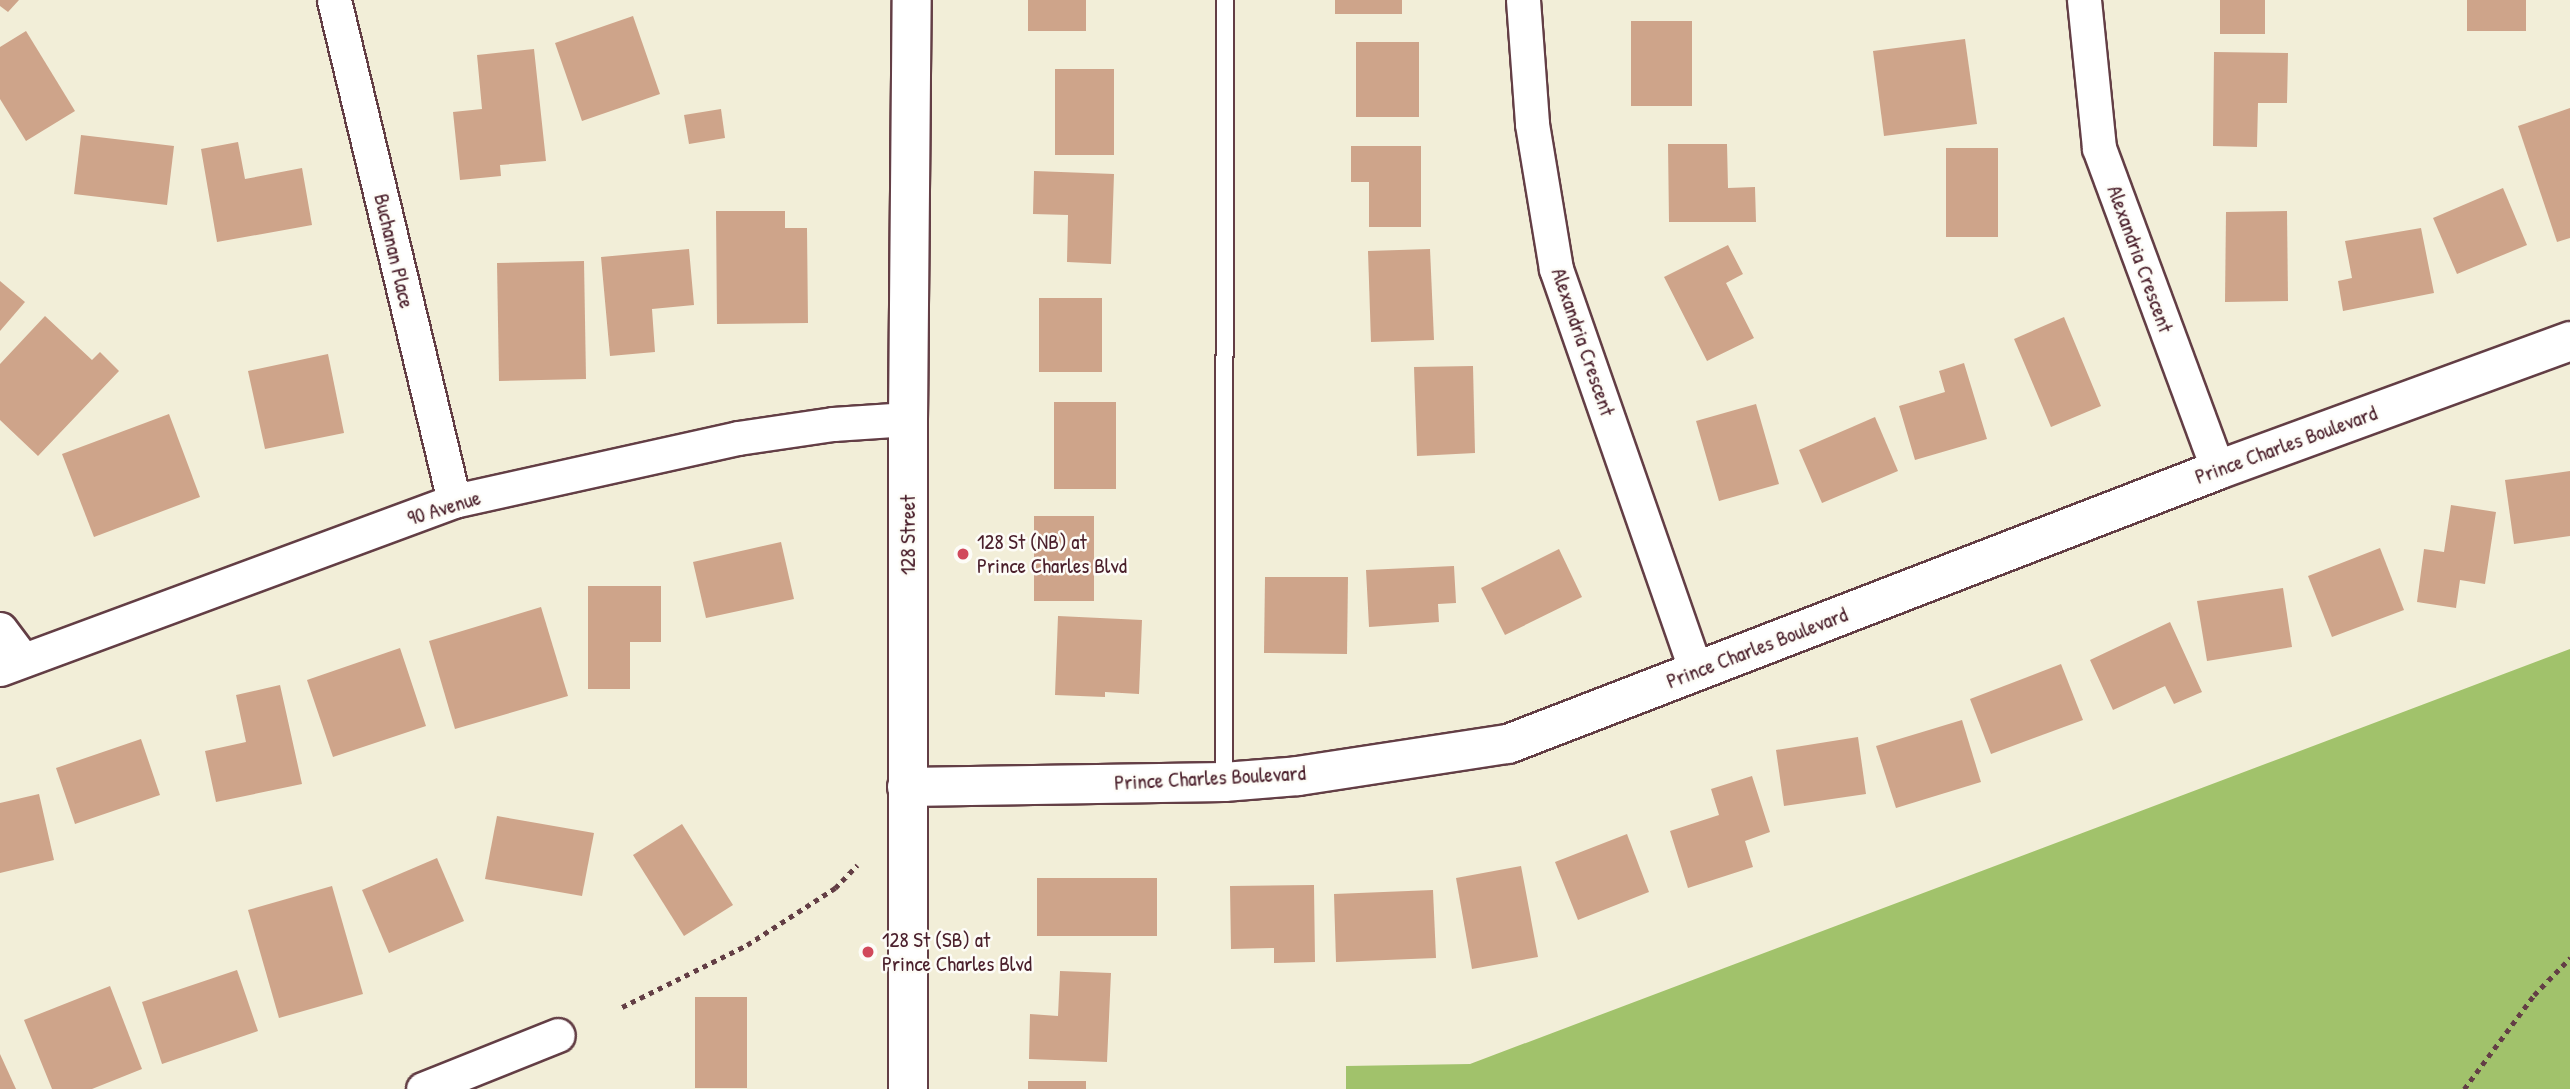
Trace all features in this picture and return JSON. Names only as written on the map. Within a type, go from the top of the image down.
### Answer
[{"type":"street","name":"Buchanan Place","points":[[334,0],[454,501]]},
{"type":"street","name":"128 Street","points":[[907,1082],[912,0]]},
{"type":"street","name":"Alexandria Crescent","points":[[1523,0],[1532,124],[1556,269],[1696,672]]},
{"type":"street","name":"Alexandria Crescent","points":[[2084,0],[2099,148],[2218,470]]},
{"type":"street","name":"Prince Charles Boulevard","points":[[908,787],[1224,782],[1298,776],[1508,744],[2218,470],[2570,341]]},
{"type":"street","name":"90 Avenue","points":[[12,664],[454,501],[738,438],[833,424],[908,419]]},
{"type":"street","points":[[0,628],[12,664]]},
{"type":"street","points":[[423,1089],[558,1035]]},
{"type":"lane","points":[[1224,782],[1225,0]]},
{"type":"path","points":[[622,1007],[747,945],[835,888],[857,864]]},
{"type":"path","points":[[2464,1089],[2534,995],[2570,958]]},
{"type":"green space","points":[[2570,649],[2570,1089],[1346,1089],[1346,1066],[1470,1064]]},
{"type":"building","points":[[0,0],[19,0],[8,12],[0,6]]},
{"type":"building","points":[[1028,0],[1086,0],[1086,31],[1028,31]]},
{"type":"building","points":[[1335,0],[1402,0],[1402,14],[1335,14]]},
{"type":"building","points":[[2220,0],[2265,0],[2265,34],[2220,34]]},
{"type":"building","points":[[2467,0],[2526,0],[2526,31],[2467,31]]},
{"type":"building","points":[[633,16],[660,94],[582,121],[555,43]]},
{"type":"building","points":[[1631,21],[1692,21],[1692,106],[1631,106]]},
{"type":"building","points":[[26,31],[75,111],[26,141],[0,99],[0,47]]},
{"type":"building","points":[[1965,39],[1977,124],[1884,136],[1873,51]]},
{"type":"building","points":[[1356,42],[1419,42],[1419,117],[1356,117]]},
{"type":"building","points":[[534,49],[546,161],[500,165],[501,176],[460,180],[453,112],[482,109],[477,55]]},
{"type":"building","points":[[2214,52],[2288,53],[2287,103],[2258,103],[2257,147],[2213,146]]},
{"type":"building","points":[[1055,69],[1114,69],[1114,155],[1055,155]]},
{"type":"building","points":[[2570,108],[2570,238],[2557,242],[2518,126]]},
{"type":"building","points":[[721,109],[725,138],[689,144],[684,115]]},
{"type":"building","points":[[81,135],[174,146],[167,205],[74,194]]},
{"type":"building","points":[[238,142],[245,179],[302,168],[312,225],[217,242],[201,149]]},
{"type":"building","points":[[1668,144],[1727,144],[1728,188],[1755,187],[1756,222],[1669,222]]},
{"type":"building","points":[[1351,146],[1421,146],[1421,227],[1369,227],[1369,182],[1351,182]]},
{"type":"building","points":[[1946,148],[1998,148],[1998,237],[1946,237]]},
{"type":"building","points":[[1034,171],[1114,174],[1111,264],[1067,262],[1068,215],[1033,214]]},
{"type":"building","points":[[2503,188],[2527,245],[2457,274],[2433,218]]},
{"type":"building","points":[[716,211],[785,211],[785,228],[807,228],[808,323],[717,324]]},
{"type":"building","points":[[2287,211],[2288,301],[2225,302],[2226,212]]},
{"type":"building","points":[[2421,228],[2434,293],[2343,311],[2338,281],[2352,278],[2345,241]]},
{"type":"building","points":[[1728,245],[1743,274],[1726,283],[1754,338],[1707,361],[1664,277]]},
{"type":"building","points":[[689,249],[694,305],[652,309],[655,352],[610,356],[601,257]]},
{"type":"building","points":[[1430,249],[1434,340],[1371,342],[1368,251]]},
{"type":"building","points":[[584,261],[586,379],[499,381],[497,263]]},
{"type":"building","points":[[0,281],[25,302],[0,331]]},
{"type":"building","points":[[1039,298],[1102,298],[1102,372],[1039,372]]},
{"type":"building","points":[[45,316],[92,360],[100,352],[119,371],[38,456],[0,420],[0,364]]},
{"type":"building","points":[[2064,317],[2101,406],[2051,427],[2014,339]]},
{"type":"building","points":[[328,354],[344,433],[265,449],[248,371]]},
{"type":"building","points":[[1964,363],[1987,439],[1915,460],[1899,406],[1945,392],[1939,371]]},
{"type":"building","points":[[1473,366],[1475,453],[1417,456],[1414,367]]},
{"type":"building","points":[[1054,402],[1116,402],[1116,489],[1054,489]]},
{"type":"building","points":[[1756,404],[1779,484],[1719,501],[1696,421]]},
{"type":"building","points":[[169,414],[200,497],[94,537],[62,454]]},
{"type":"building","points":[[1875,417],[1898,471],[1822,503],[1799,450]]},
{"type":"building","points":[[2570,471],[2570,536],[2514,544],[2505,480]]},
{"type":"building","points":[[2451,505],[2496,512],[2485,584],[2460,580],[2456,608],[2417,602],[2424,549],[2444,552]]},
{"type":"building","points":[[1034,516],[1094,516],[1094,601],[1034,601]]},
{"type":"building","points":[[781,542],[794,599],[706,618],[693,562]]},
{"type":"building","points":[[2380,548],[2404,610],[2332,637],[2308,576]]},
{"type":"building","points":[[1559,549],[1582,597],[1505,635],[1481,588]]},
{"type":"building","points":[[1454,566],[1456,603],[1438,604],[1439,622],[1369,627],[1366,570]]},
{"type":"building","points":[[1265,577],[1348,577],[1347,654],[1264,653]]},
{"type":"building","points":[[588,586],[661,586],[661,642],[630,642],[630,689],[588,689]]},
{"type":"building","points":[[2283,588],[2292,647],[2207,661],[2197,601]]},
{"type":"building","points":[[541,607],[568,696],[455,729],[429,641]]},
{"type":"building","points":[[1058,616],[1142,620],[1139,694],[1105,692],[1105,697],[1055,695]]},
{"type":"building","points":[[2170,622],[2202,692],[2174,704],[2165,686],[2113,710],[2090,660]]},
{"type":"building","points":[[400,648],[426,726],[333,757],[307,680]]},
{"type":"building","points":[[2061,664],[2083,720],[1991,754],[1970,699]]},
{"type":"building","points":[[280,685],[302,784],[216,802],[205,751],[246,742],[236,695]]},
{"type":"building","points":[[1962,720],[1981,782],[1896,808],[1876,746]]},
{"type":"building","points":[[1858,737],[1866,794],[1784,806],[1776,750]]},
{"type":"building","points":[[141,739],[160,795],[75,824],[56,768]]},
{"type":"building","points":[[1752,776],[1770,832],[1745,841],[1753,867],[1688,888],[1670,831],[1719,815],[1711,789]]},
{"type":"building","points":[[39,794],[54,860],[0,873],[0,803]]},
{"type":"building","points":[[497,816],[594,833],[582,896],[485,879]]},
{"type":"building","points":[[682,824],[733,905],[684,936],[633,855]]},
{"type":"building","points":[[1627,834],[1649,892],[1578,920],[1555,862]]},
{"type":"building","points":[[437,858],[464,921],[389,953],[362,890]]},
{"type":"building","points":[[1521,866],[1538,957],[1472,969],[1456,878]]},
{"type":"building","points":[[1037,878],[1157,878],[1157,936],[1037,936]]},
{"type":"building","points":[[1314,885],[1315,962],[1274,963],[1274,948],[1231,949],[1230,886]]},
{"type":"building","points":[[332,886],[363,994],[279,1018],[248,910]]},
{"type":"building","points":[[1433,890],[1436,958],[1336,962],[1334,894]]},
{"type":"building","points":[[237,970],[258,1031],[162,1064],[142,1002]]},
{"type":"building","points":[[1060,971],[1111,973],[1107,1062],[1029,1059],[1030,1014],[1058,1016]]},
{"type":"building","points":[[110,986],[142,1069],[92,1089],[52,1089],[24,1020]]},
{"type":"building","points":[[695,997],[747,997],[747,1088],[695,1088]]},
{"type":"building","points":[[0,1054],[16,1089],[0,1089]]},
{"type":"building","points":[[1028,1081],[1086,1081],[1086,1089],[1028,1089]]},
{"type":"place","name":"128 St (NB) at Prince Charles Blvd","points":[[963,554]]},
{"type":"place","name":"128 St (SB) at Prince Charles Blvd","points":[[868,952]]}]
